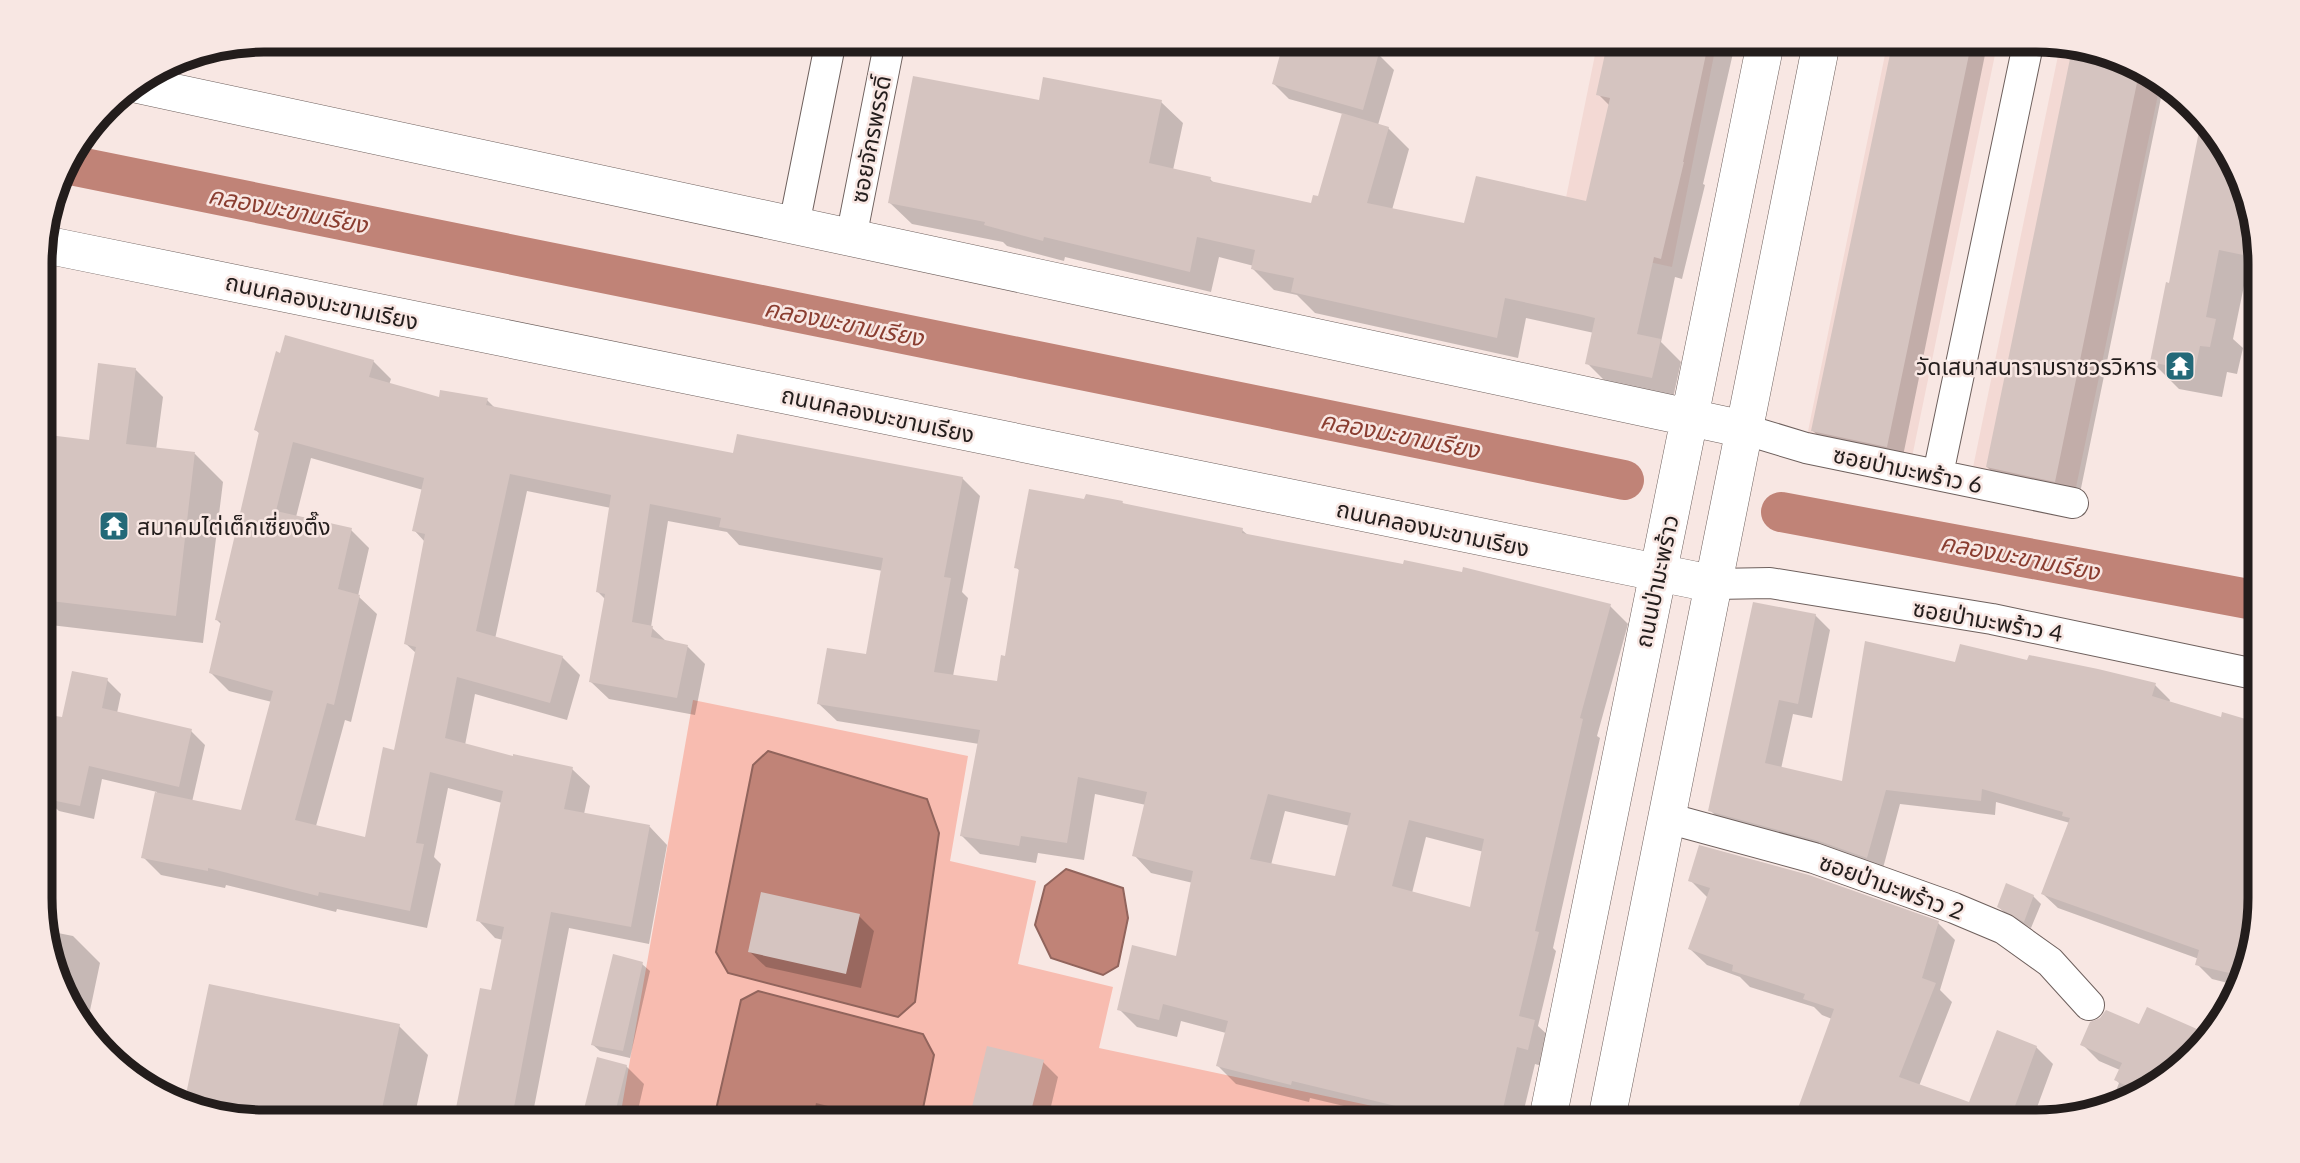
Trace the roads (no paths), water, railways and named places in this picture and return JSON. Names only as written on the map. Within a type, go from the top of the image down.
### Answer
[{"type":"street","points":[[794,225],[829,52]]},
{"type":"street","name":"ซอยจักรพรรดิ์","points":[[851,238],[888,52]]},
{"type":"street","name":"ถนนป่ามะพร้าว","points":[[1549,1110],[1764,52]]},
{"type":"street","points":[[1608,1110],[1820,52]]},
{"type":"street","points":[[1938,474],[2026,52]]},
{"type":"street","points":[[149,87],[1744,429]]},
{"type":"street","name":"ถนนคลองมะขามเรียง","points":[[53,246],[1714,584]]},
{"type":"street","name":"ซอยป่ามะพร้าว 6","points":[[1744,429],[1806,448],[2073,503]]},
{"type":"street","name":"ซอยป่ามะพร้าว 4","points":[[1714,584],[1770,583],[1992,619],[2248,673]]},
{"type":"street","name":"ซอยป่ามะพร้าว 2","points":[[1667,818],[1814,858],[1954,908],[2004,929],[2050,962],[2089,1005]]},
{"type":"waterway","name":"คลองมะขามเรียง","points":[[77,166],[1624,480]]},
{"type":"waterway","name":"คลองมะขามเรียง","points":[[1781,512],[2248,599]]},
{"type":"place","name":"วัดเสนาสนารามราชวรวิหาร","points":[[2180,366]]},
{"type":"place","name":"สมาคมไต่เต็กเซี่ยงตึ๊ง","points":[[114,526]]}]
